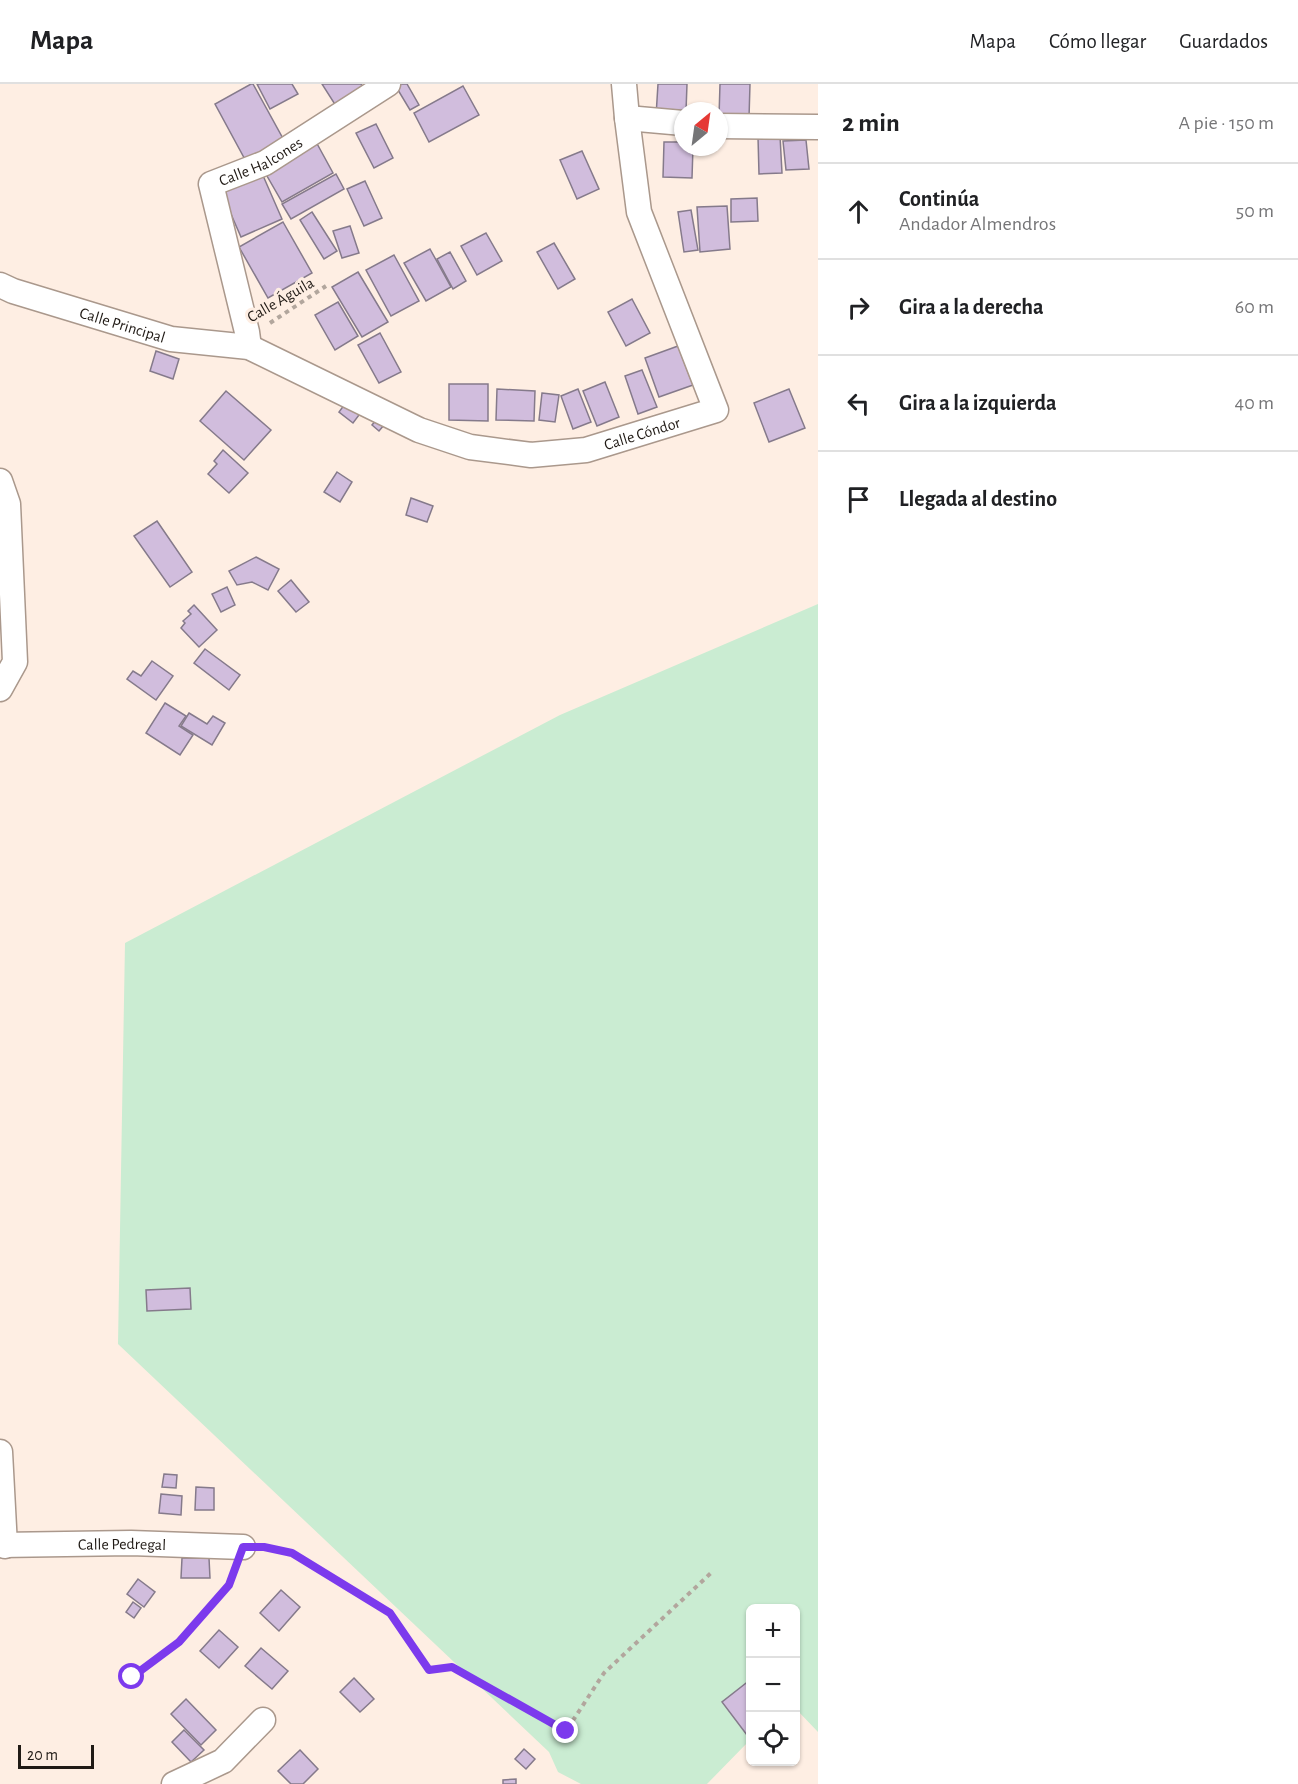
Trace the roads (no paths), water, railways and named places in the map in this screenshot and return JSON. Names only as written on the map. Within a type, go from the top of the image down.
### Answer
[{"type":"street","name":"Calle Halcones","points":[[248,339],[211,184],[265,163],[388,84]]},
{"type":"street","name":"Calle Cóndor","points":[[248,339],[420,430],[470,447],[531,455],[586,450],[716,410],[639,212],[624,84]]},
{"type":"street","points":[[627,118],[674,122]]},
{"type":"street","points":[[728,126],[818,127]]},
{"type":"street","name":"Calle Principal","points":[[0,285],[13,291],[171,339],[248,339]]},
{"type":"street","points":[[0,481],[8,504],[15,662],[0,689]]},
{"type":"street","points":[[0,1452],[3,1545]]},
{"type":"street","name":"Calle Pedregal","points":[[3,1545],[131,1543],[243,1547]]},
{"type":"street","points":[[174,1784],[223,1761],[263,1720]]}]
